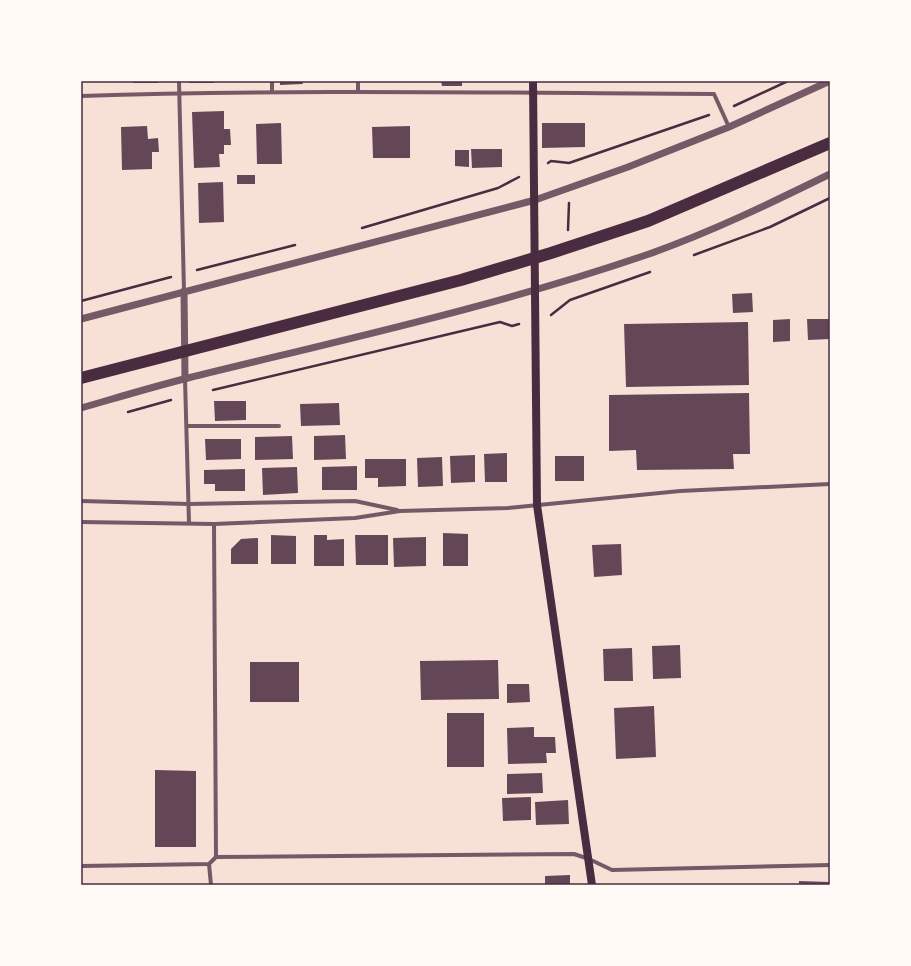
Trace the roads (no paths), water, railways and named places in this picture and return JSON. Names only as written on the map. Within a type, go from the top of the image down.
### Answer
[{"type":"highway","points":[[81,378],[461,280],[551,253],[648,221],[830,143]]},
{"type":"main road","points":[[533,81],[537,505],[590,858],[592,885]]},
{"type":"street","points":[[179,81],[189,523]]},
{"type":"street","points":[[272,81],[272,92]]},
{"type":"street","points":[[358,81],[358,91]]},
{"type":"street","points":[[81,319],[535,200],[628,167],[729,127],[830,81]]},
{"type":"street","points":[[81,96],[179,92],[358,91],[714,94],[729,127]]},
{"type":"street","points":[[81,408],[186,379],[368,335],[536,290],[651,253],[762,208],[830,174]]},
{"type":"street","points":[[187,426],[279,426]]},
{"type":"street","points":[[81,522],[214,524],[355,518],[400,510],[508,508],[680,491],[830,484]]},
{"type":"street","points":[[81,501],[188,504],[355,501],[400,510]]},
{"type":"street","points":[[214,524],[216,857]]},
{"type":"street","points":[[81,866],[209,864],[216,857],[574,854],[590,858],[612,870],[830,865]]},
{"type":"street","points":[[209,864],[211,885]]}]
